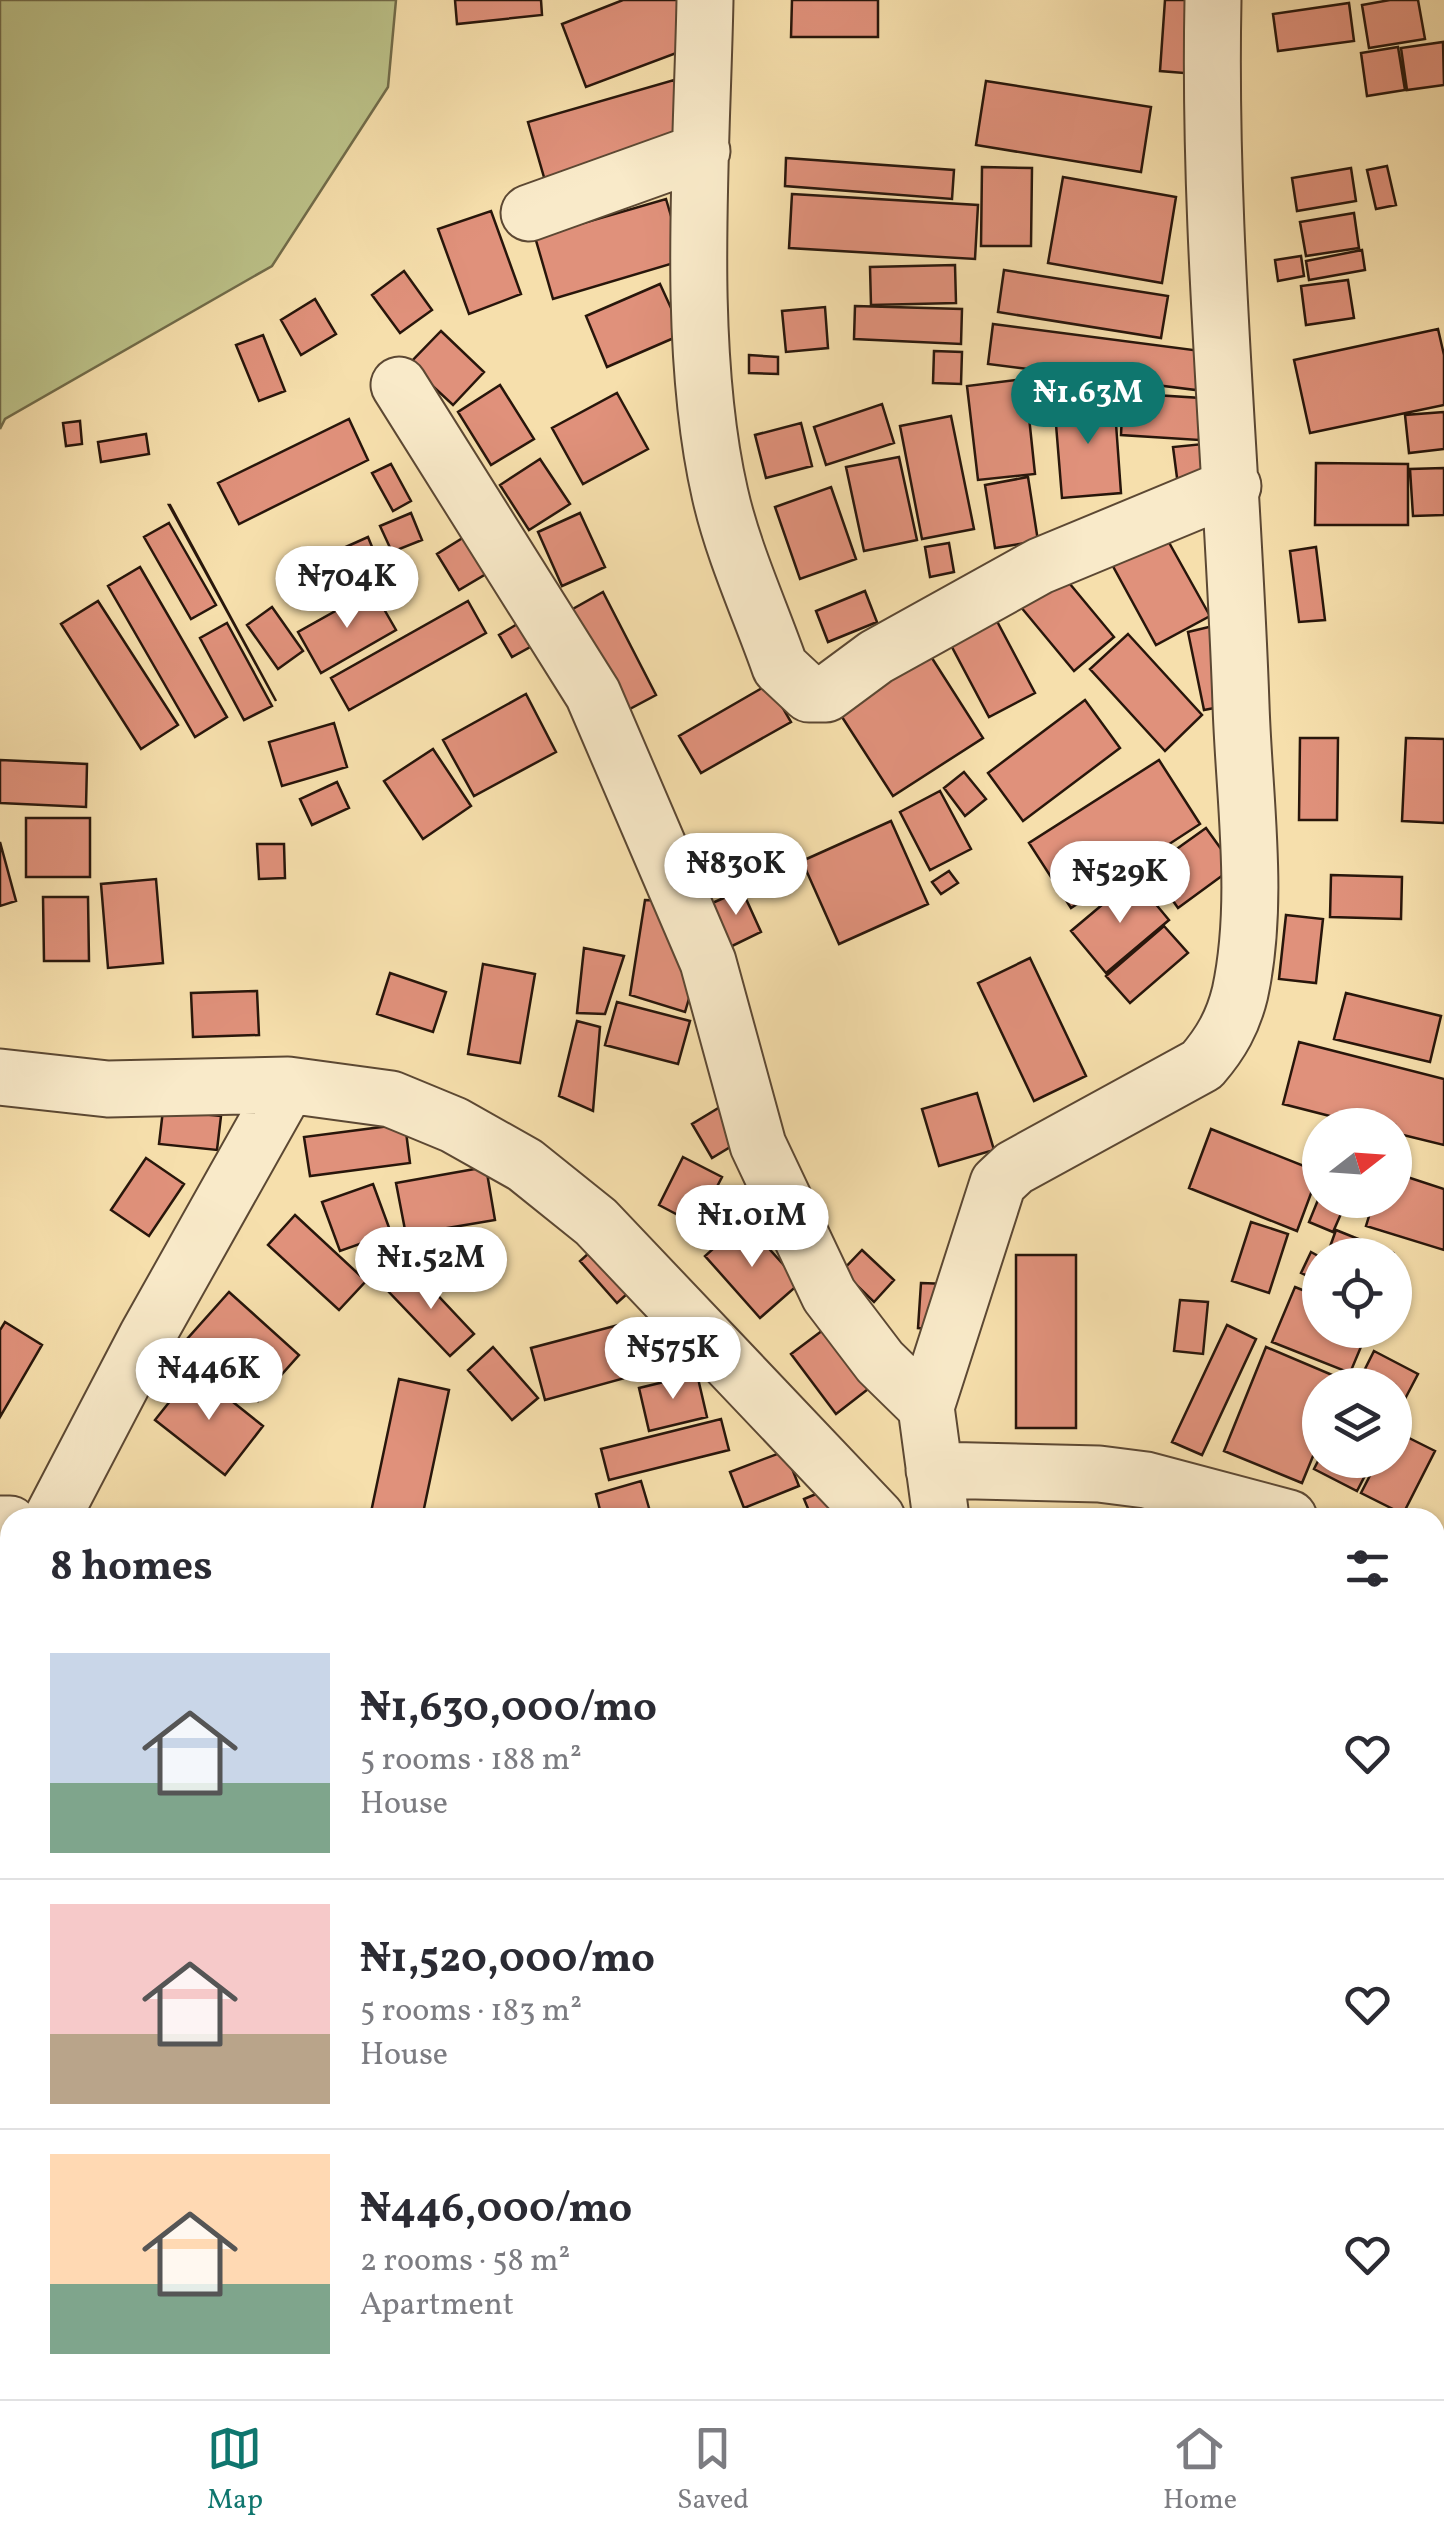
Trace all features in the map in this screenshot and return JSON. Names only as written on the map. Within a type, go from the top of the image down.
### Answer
[{"type":"street","points":[[705,0],[702,322],[708,423],[720,496],[780,667],[808,694],[826,694],[876,657],[1040,566],[1233,486]]},
{"type":"street","points":[[1213,0],[1210,102],[1233,486],[1249,917],[1240,994],[1225,1039],[1202,1065],[1014,1168],[998,1183],[926,1408],[938,1494],[1098,1474],[1146,1480],[1252,1508]]},
{"type":"street","points":[[529,213],[702,152]]},
{"type":"street","points":[[399,385],[593,694],[708,962],[758,1145],[813,1264],[829,1295],[880,1362],[926,1408]]},
{"type":"street","points":[[0,1077],[108,1089],[288,1085],[391,1100],[454,1126],[525,1165],[596,1222],[868,1508]]},
{"type":"street","points":[[57,1508],[146,1336],[288,1085]]},
{"type":"green space","points":[[0,0],[396,0],[388,87],[272,266],[5,419],[0,429]]},
{"type":"building","points":[[455,0],[541,0],[542,15],[457,24]]},
{"type":"building","points":[[623,0],[677,0],[695,46],[586,87],[562,24]]},
{"type":"building","points":[[792,0],[878,0],[878,37],[791,37]]},
{"type":"building","points":[[1165,0],[1202,0],[1196,74],[1160,71]]},
{"type":"building","points":[[1418,0],[1425,39],[1369,48],[1362,5]]},
{"type":"building","points":[[1349,3],[1354,41],[1278,51],[1273,14]]},
{"type":"building","points":[[1443,42],[1444,85],[1407,90],[1401,48]]},
{"type":"building","points":[[1398,47],[1405,90],[1367,96],[1361,53]]},
{"type":"building","points":[[674,80],[693,149],[548,191],[528,122]]},
{"type":"building","points":[[986,81],[1151,107],[1141,172],[976,145]]},
{"type":"building","points":[[786,158],[954,170],[952,199],[785,186]]},
{"type":"building","points":[[1387,166],[1396,205],[1376,209],[1367,170]]},
{"type":"building","points":[[982,167],[1032,168],[1031,246],[981,246]]},
{"type":"building","points":[[1351,168],[1356,201],[1297,211],[1292,178]]},
{"type":"building","points":[[1063,177],[1176,197],[1162,283],[1048,263]]},
{"type":"building","points":[[792,194],[978,205],[975,259],[789,248]]},
{"type":"building","points":[[666,199],[684,260],[553,299],[535,237]]},
{"type":"building","points":[[491,211],[521,294],[469,314],[438,229]]},
{"type":"building","points":[[1354,213],[1359,248],[1306,256],[1300,222]]},
{"type":"building","points":[[1362,250],[1365,270],[1309,280],[1306,261]]},
{"type":"building","points":[[1301,256],[1304,276],[1278,281],[1275,260]]},
{"type":"building","points":[[955,265],[956,303],[871,305],[870,267]]},
{"type":"building","points":[[1004,270],[1168,296],[1161,338],[998,312]]},
{"type":"building","points":[[404,271],[432,310],[400,333],[372,295]]},
{"type":"building","points":[[1348,280],[1354,318],[1306,325],[1301,286]]},
{"type":"building","points":[[660,284],[683,334],[607,367],[586,316]]},
{"type":"building","points":[[315,299],[336,334],[301,355],[281,320]]},
{"type":"building","points":[[855,306],[962,309],[961,344],[854,339]]},
{"type":"building","points":[[825,307],[828,348],[786,352],[782,311]]},
{"type":"building","points":[[993,324],[1201,351],[1196,390],[988,364]]},
{"type":"building","points":[[1438,329],[1444,355],[1444,405],[1310,433],[1294,360]]},
{"type":"building","points":[[441,331],[484,372],[453,405],[409,364]]},
{"type":"building","points":[[263,335],[285,391],[259,401],[236,345]]},
{"type":"building","points":[[934,351],[962,352],[961,384],[933,383]]},
{"type":"building","points":[[749,355],[778,357],[778,374],[749,373]]},
{"type":"building","points":[[1025,379],[1035,474],[978,480],[967,386]]},
{"type":"building","points":[[500,385],[534,439],[491,465],[458,412]]},
{"type":"building","points":[[617,393],[648,449],[583,484],[552,428]]},
{"type":"building","points":[[1123,393],[1201,398],[1199,440],[1121,435]]},
{"type":"building","points":[[1114,396],[1121,493],[1062,498],[1054,400]]},
{"type":"building","points":[[882,404],[894,443],[826,465],[814,427]]},
{"type":"building","points":[[1444,412],[1444,449],[1409,453],[1405,415]]},
{"type":"building","points":[[951,416],[974,529],[922,539],[900,426]]},
{"type":"building","points":[[349,419],[368,460],[239,524],[218,483]]},
{"type":"building","points":[[80,421],[82,444],[66,446],[63,423]]},
{"type":"building","points":[[801,423],[812,466],[766,478],[755,435]]},
{"type":"building","points":[[146,434],[149,454],[101,462],[98,442]]},
{"type":"building","points":[[1203,444],[1208,490],[1179,493],[1173,447]]},
{"type":"building","points":[[899,457],[917,540],[864,551],[846,467]]},
{"type":"building","points":[[540,459],[570,504],[529,530],[500,485]]},
{"type":"building","points":[[1316,463],[1408,464],[1408,525],[1315,525]]},
{"type":"building","points":[[391,464],[411,501],[393,511],[372,473]]},
{"type":"building","points":[[1444,468],[1444,515],[1413,516],[1410,469]]},
{"type":"building","points":[[1028,477],[1038,541],[995,548],[985,485]]},
{"type":"building","points":[[831,487],[856,559],[800,579],[775,507]]},
{"type":"building","points":[[169,505],[170,505],[276,701]]},
{"type":"building","points":[[411,513],[422,540],[392,552],[380,526]]},
{"type":"building","points":[[580,513],[605,567],[562,586],[538,532]]},
{"type":"building","points":[[169,523],[216,605],[191,619],[144,537]]},
{"type":"building","points":[[1162,530],[1210,616],[1156,645],[1109,559]]},
{"type":"building","points":[[469,534],[491,571],[459,590],[437,554]]},
{"type":"building","points":[[368,537],[377,559],[348,572],[339,550]]},
{"type":"building","points":[[949,543],[954,572],[930,577],[925,547]]},
{"type":"building","points":[[1316,547],[1325,620],[1299,622],[1290,551]]},
{"type":"building","points":[[140,567],[227,717],[195,737],[108,586]]},
{"type":"building","points":[[1060,572],[1114,637],[1074,671],[1020,606]]},
{"type":"building","points":[[373,590],[396,630],[321,673],[298,632]]},
{"type":"building","points":[[865,591],[877,622],[828,642],[816,611]]},
{"type":"building","points":[[603,592],[656,695],[624,712],[571,610]]},
{"type":"building","points":[[98,601],[178,725],[141,749],[61,624]]},
{"type":"building","points":[[468,601],[486,633],[349,710],[331,678]]},
{"type":"building","points":[[272,607],[303,651],[278,669],[247,625]]},
{"type":"building","points":[[990,608],[1035,693],[989,717],[944,632]]},
{"type":"building","points":[[227,623],[272,706],[244,720],[200,638]]},
{"type":"building","points":[[519,623],[532,646],[512,657],[499,635]]},
{"type":"building","points":[[1213,626],[1230,705],[1204,710],[1188,632]]},
{"type":"building","points":[[1128,634],[1202,715],[1165,751],[1090,669]]},
{"type":"building","points":[[923,644],[983,738],[893,796],[833,703]]},
{"type":"building","points":[[769,684],[791,722],[701,773],[679,736]]},
{"type":"building","points":[[526,694],[556,752],[474,796],[443,740]]},
{"type":"building","points":[[1085,700],[1120,748],[1023,821],[988,773]]},
{"type":"building","points":[[334,723],[347,767],[282,786],[269,742]]},
{"type":"building","points":[[1300,738],[1338,738],[1337,820],[1299,820]]},
{"type":"building","points":[[1406,738],[1444,739],[1444,823],[1402,821]]},
{"type":"building","points":[[433,749],[471,806],[423,839],[384,781]]},
{"type":"building","points":[[0,760],[87,764],[86,807],[0,803]]},
{"type":"building","points":[[1159,760],[1200,824],[1071,908],[1029,843]]},
{"type":"building","points":[[964,772],[986,799],[965,816],[944,788]]},
{"type":"building","points":[[337,782],[349,808],[312,825],[300,799]]},
{"type":"building","points":[[940,791],[971,849],[930,870],[900,812]]},
{"type":"building","points":[[26,818],[90,818],[90,877],[26,877]]},
{"type":"building","points":[[891,821],[928,904],[839,944],[802,861]]},
{"type":"building","points":[[1206,828],[1234,867],[1178,908],[1150,868]]},
{"type":"building","points":[[0,842],[16,901],[0,906]]},
{"type":"building","points":[[257,844],[284,844],[285,878],[259,879]]},
{"type":"building","points":[[949,871],[958,883],[941,894],[932,882]]},
{"type":"building","points":[[1331,875],[1402,877],[1401,919],[1330,917]]},
{"type":"building","points":[[1134,878],[1169,920],[1106,973],[1071,931]]},
{"type":"building","points":[[156,879],[163,963],[108,968],[101,884]]},
{"type":"building","points":[[742,890],[761,932],[730,947],[710,904]]},
{"type":"building","points":[[43,897],[88,897],[89,961],[44,961]]},
{"type":"building","points":[[645,900],[666,901],[693,985],[685,1012],[630,995]]},
{"type":"building","points":[[1286,915],[1323,919],[1316,983],[1279,979]]},
{"type":"building","points":[[1164,926],[1188,953],[1130,1003],[1106,976]]},
{"type":"building","points":[[584,948],[624,956],[605,1014],[577,1013]]},
{"type":"building","points":[[1030,958],[1086,1076],[1034,1101],[978,983]]},
{"type":"building","points":[[483,964],[535,974],[520,1063],[468,1054]]},
{"type":"building","points":[[390,973],[446,992],[433,1032],[377,1014]]},
{"type":"building","points":[[257,991],[259,1035],[193,1037],[191,993]]},
{"type":"building","points":[[1346,993],[1441,1016],[1430,1062],[1334,1039]]},
{"type":"building","points":[[617,1002],[690,1021],[678,1064],[605,1045]]},
{"type":"building","points":[[577,1021],[600,1027],[593,1111],[559,1096]]},
{"type":"building","points":[[1299,1042],[1444,1079],[1444,1145],[1412,1137],[1412,1108],[1302,1109],[1283,1104]]},
{"type":"building","points":[[977,1093],[994,1150],[939,1166],[922,1109]]},
{"type":"building","points":[[725,1104],[745,1138],[712,1158],[692,1124]]},
{"type":"building","points":[[163,1110],[221,1116],[217,1150],[159,1144]]},
{"type":"building","points":[[405,1124],[410,1163],[310,1176],[304,1137]]},
{"type":"building","points":[[1211,1129],[1302,1165],[1302,1218],[1297,1231],[1189,1188]]},
{"type":"building","points":[[683,1157],[722,1177],[697,1225],[659,1205]]},
{"type":"building","points":[[146,1158],[184,1184],[149,1236],[111,1210]]},
{"type":"building","points":[[486,1167],[495,1220],[406,1235],[396,1183]]},
{"type":"building","points":[[1412,1179],[1444,1189],[1444,1250],[1366,1226],[1368,1218],[1412,1218]]},
{"type":"building","points":[[373,1184],[391,1233],[340,1251],[322,1202]]},
{"type":"building","points":[[295,1215],[366,1281],[339,1310],[268,1245]]},
{"type":"building","points":[[1311,1218],[1339,1218],[1333,1232],[1309,1222]]},
{"type":"building","points":[[744,1221],[800,1283],[760,1318],[705,1256]]},
{"type":"building","points":[[1251,1222],[1288,1234],[1269,1293],[1232,1281]]},
{"type":"building","points":[[1336,1230],[1356,1238],[1333,1238]]},
{"type":"building","points":[[600,1243],[637,1285],[617,1303],[580,1261]]},
{"type":"building","points":[[862,1250],[894,1280],[874,1302],[842,1271]]},
{"type":"building","points":[[1016,1255],[1076,1255],[1076,1428],[1016,1428]]},
{"type":"building","points":[[412,1268],[474,1334],[450,1356],[388,1291]]},
{"type":"building","points":[[921,1283],[948,1284],[946,1330],[918,1328]]},
{"type":"building","points":[[1295,1287],[1302,1290],[1302,1348],[1360,1348],[1352,1368],[1337,1368],[1272,1342]]},
{"type":"building","points":[[229,1292],[299,1355],[258,1401],[188,1338]]},
{"type":"building","points":[[1180,1300],[1208,1302],[1203,1354],[1174,1351]]},
{"type":"building","points":[[5,1322],[42,1345],[0,1417],[0,1330]]},
{"type":"building","points":[[622,1324],[636,1375],[545,1400],[531,1348]]},
{"type":"building","points":[[1227,1325],[1256,1339],[1202,1455],[1172,1442]]},
{"type":"building","points":[[827,1327],[872,1386],[836,1414],[791,1354]]},
{"type":"building","points":[[493,1347],[538,1398],[512,1420],[468,1370]]},
{"type":"building","points":[[1266,1347],[1316,1368],[1302,1368],[1302,1483],[1224,1451]]},
{"type":"building","points":[[1374,1351],[1407,1368],[1366,1368]]},
{"type":"building","points":[[194,1371],[263,1426],[225,1475],[155,1420]]},
{"type":"building","points":[[697,1374],[707,1417],[649,1431],[639,1388]]},
{"type":"building","points":[[399,1379],[449,1390],[424,1508],[372,1508]]},
{"type":"building","points":[[721,1419],[729,1450],[609,1480],[601,1449]]},
{"type":"building","points":[[1412,1440],[1435,1451],[1406,1508],[1391,1508],[1361,1493],[1369,1478],[1412,1478]]},
{"type":"building","points":[[785,1451],[799,1486],[744,1508],[730,1472]]},
{"type":"building","points":[[1332,1478],[1364,1478],[1357,1491]]},
{"type":"building","points":[[641,1481],[649,1508],[600,1508],[596,1494]]},
{"type":"building","points":[[833,1487],[842,1508],[808,1508],[804,1499]]}]
